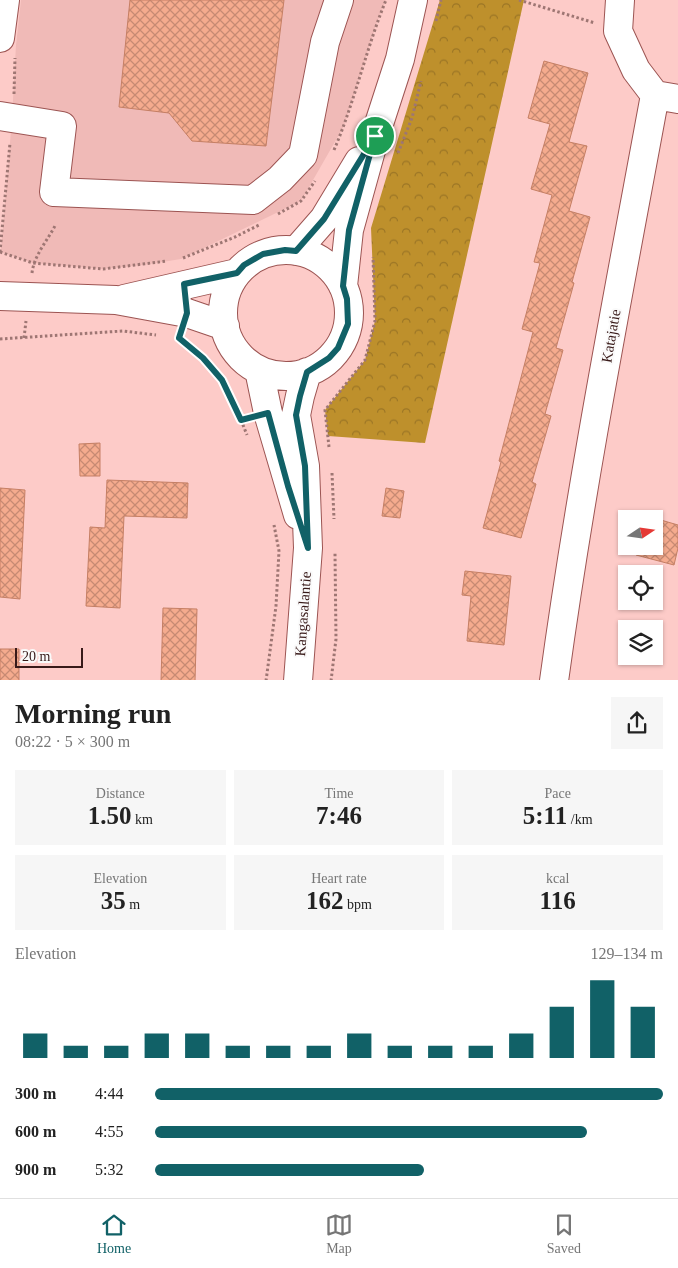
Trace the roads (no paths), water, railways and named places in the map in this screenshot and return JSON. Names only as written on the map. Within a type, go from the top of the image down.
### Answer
[{"type":"main road","points":[[0,38],[5,0]]},
{"type":"main road","points":[[0,116],[62,126],[54,192],[253,200],[280,179],[303,155],[325,42],[339,0]]},
{"type":"main road","points":[[343,286],[349,230],[375,136],[400,59],[413,0]]},
{"type":"main road","name":"Katajatie","points":[[554,680],[594,427],[666,97],[636,70],[618,31],[620,0]]},
{"type":"main road","points":[[296,251],[324,219],[375,136]]},
{"type":"main road","points":[[285,250],[296,251],[307,253],[327,266],[336,275],[343,286],[347,299],[348,324],[338,348],[329,358],[307,372],[282,375],[259,370],[241,356],[228,338],[225,326],[224,304],[230,283],[244,265],[263,254],[285,250]]},
{"type":"main road","points":[[116,300],[237,273]]},
{"type":"main road","points":[[0,296],[116,300],[187,313],[225,326]]},
{"type":"main road","name":"Kangasalantie","points":[[259,370],[268,413],[288,486],[308,548]]},
{"type":"main road","name":"Kangasalantie","points":[[298,680],[308,548],[305,466],[296,415],[307,372]]}]
